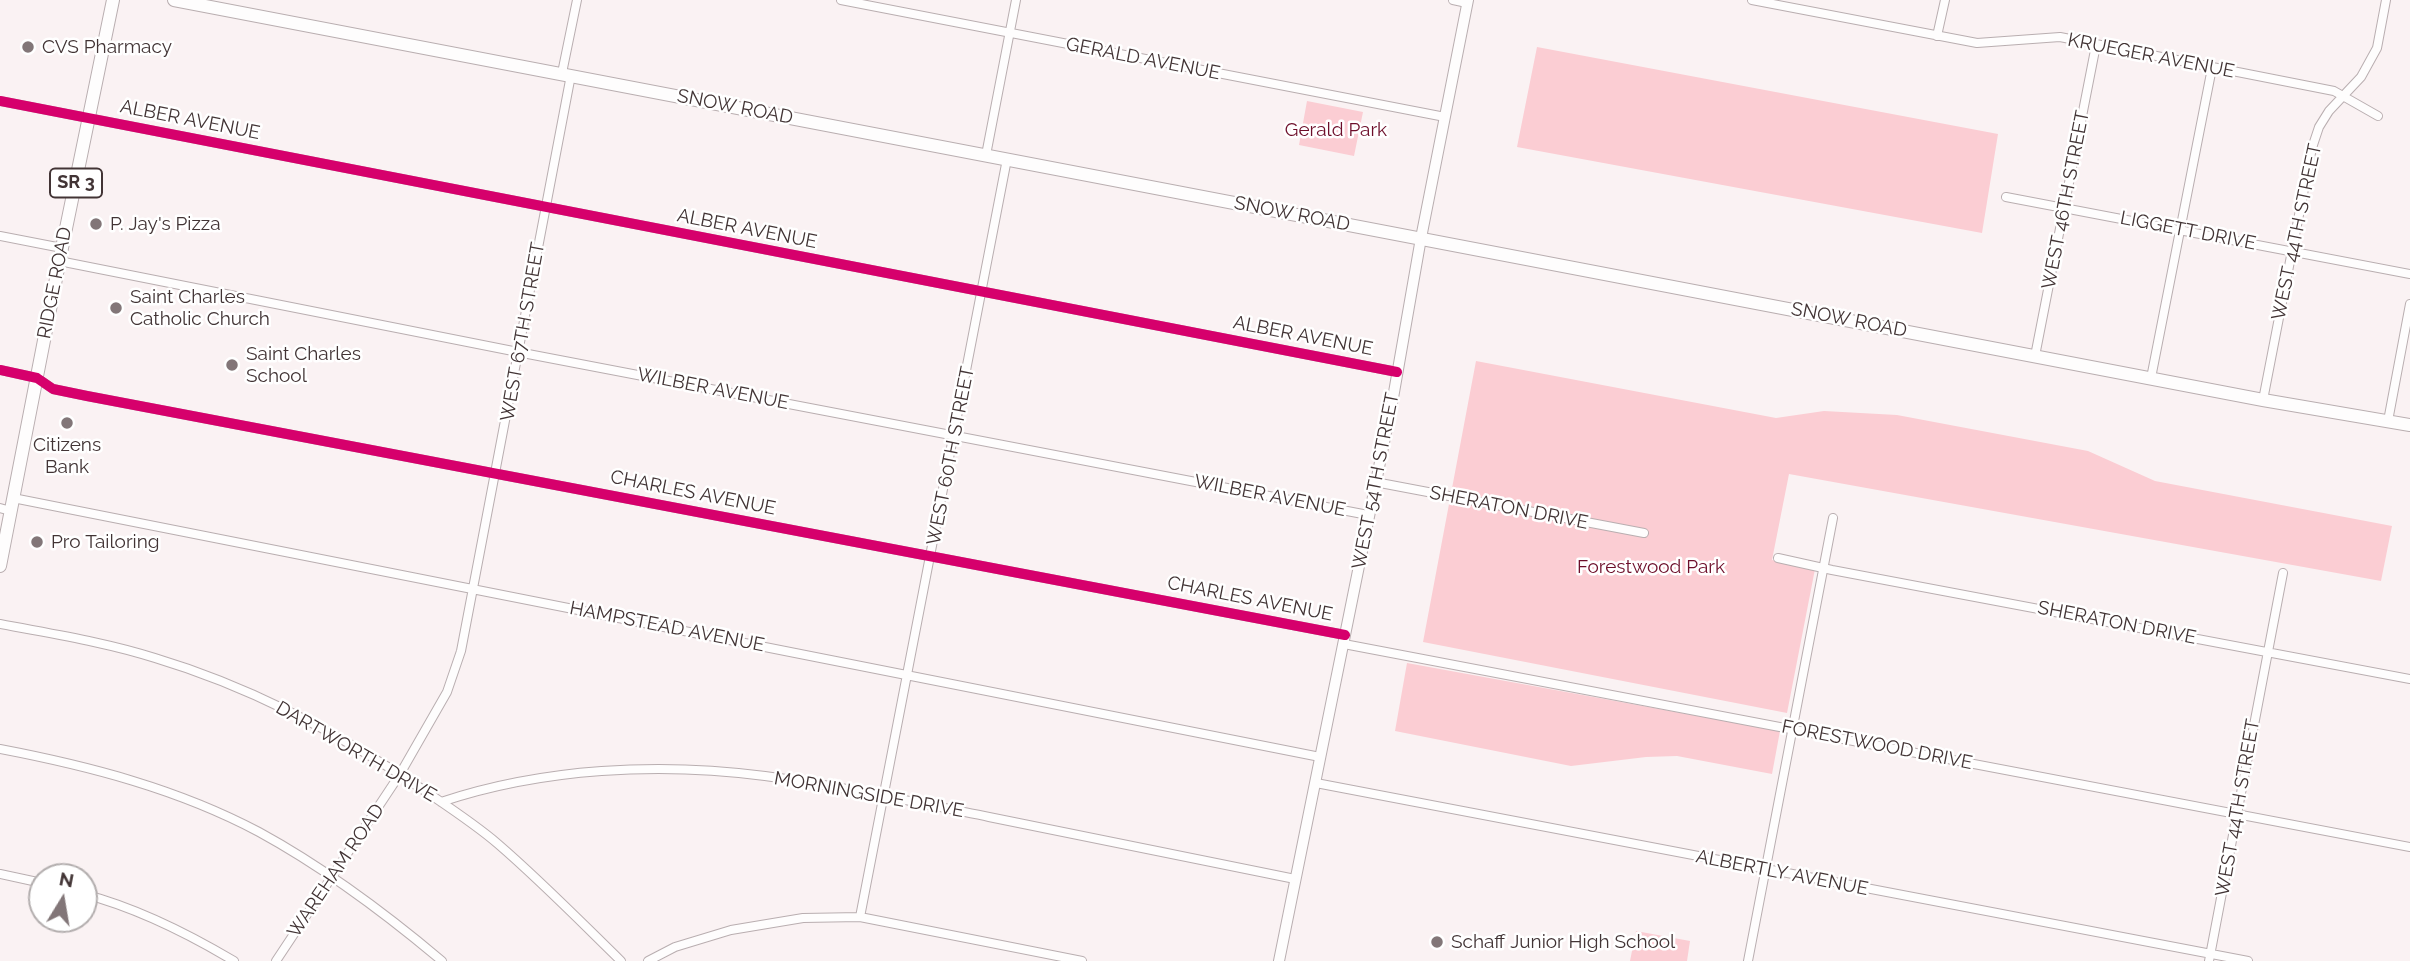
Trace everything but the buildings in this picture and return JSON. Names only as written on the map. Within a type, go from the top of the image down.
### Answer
[{"type":"main road","name":"RIDGE ROAD","points":[[0,566],[8,506],[37,377],[113,0]]},
{"type":"main road","name":"SNOW ROAD","points":[[174,0],[2263,400],[2410,425]]},
{"type":"street","name":"WEST 67TH STREET","points":[[474,588],[520,352],[577,0]]},
{"type":"street","name":"GERALD AVENUE","points":[[841,0],[1445,117]]},
{"type":"street","points":[[986,155],[1016,0]]},
{"type":"street","points":[[1453,0],[1468,1]]},
{"type":"street","name":"KRUEGER AVENUE","points":[[1752,0],[1976,43],[2060,37],[2334,91],[2378,116]]},
{"type":"street","points":[[1937,36],[1945,0]]},
{"type":"street","name":"WEST 44TH STREET","points":[[2263,400],[2312,148],[2319,127],[2329,111],[2361,77],[2377,48],[2386,0]]},
{"type":"street","name":"WEST 54TH STREET","points":[[1279,961],[1345,640],[1468,1]]},
{"type":"street","name":"WEST 46TH STREET","points":[[2035,356],[2096,44]]},
{"type":"street","points":[[2151,378],[2212,68]]},
{"type":"street","name":"ALBER AVENUE","points":[[0,101],[1396,372]]},
{"type":"street","name":"WEST 60TH STREET","points":[[860,917],[1007,159]]},
{"type":"street","name":"LIGGETT DRIVE","points":[[2006,197],[2410,274]]},
{"type":"street","name":"WILBER AVENUE","points":[[0,236],[60,254],[520,352],[1368,515]]},
{"type":"street","points":[[2388,421],[2410,304]]},
{"type":"street","name":"CHARLES AVENUE","points":[[0,370],[37,377],[53,389],[76,394],[931,556],[1345,640]]},
{"type":"street","name":"SHERATON DRIVE","points":[[1375,482],[1644,533]]},
{"type":"street","name":"HAMPSTEAD AVENUE","points":[[8,506],[474,588],[1320,757]]},
{"type":"street","points":[[1748,961],[1833,518]]},
{"type":"street","name":"SHERATON DRIVE","points":[[1778,558],[2410,679]]},
{"type":"street","name":"WEST 44TH STREET","points":[[2210,957],[2283,573]]},
{"type":"street","name":"WAREHAM ROAD","points":[[276,961],[400,774],[447,692],[461,651],[474,588]]},
{"type":"street","name":"DARTWORTH DRIVE","points":[[0,624],[155,658],[217,679],[317,726],[400,774],[497,843],[621,961]]},
{"type":"street","name":"FORESTWOOD DRIVE","points":[[1345,640],[2410,847]]},
{"type":"street","points":[[0,749],[70,763],[170,794],[258,832],[333,876],[402,927],[442,961]]},
{"type":"street","name":"MORNINGSIDE DRIVE","points":[[441,802],[479,790],[534,778],[684,770],[764,776],[883,796],[1295,879]]},
{"type":"street","name":"ALBERTLY AVENUE","points":[[1315,783],[2210,957],[2248,961]]},
{"type":"street","points":[[0,874],[28,880]]},
{"type":"street","points":[[98,899],[192,937],[234,961]]},
{"type":"street","points":[[648,961],[674,947],[732,930],[803,918],[860,917],[1082,961]]},
{"type":"green space","points":[[1537,47],[1998,134],[1982,233],[1517,147]]},
{"type":"green space","name":"Gerald Park","points":[[1307,101],[1363,112],[1354,156],[1299,145]]},
{"type":"green space","name":"Forestwood Park","points":[[1476,361],[1776,418],[1824,411],[1897,415],[2088,451],[2155,481],[2392,526],[2381,581],[1789,474],[1772,560],[1815,569],[1787,713],[1423,642]]},
{"type":"green space","points":[[1407,663],[1780,731],[1772,774],[1677,756],[1571,766],[1395,731]]},
{"type":"green space","points":[[1636,931],[1690,941],[1687,961],[1630,961]]},
{"type":"cycle path","points":[[0,101],[1397,372]]},
{"type":"cycle path","points":[[0,370],[37,378],[53,389],[87,396],[1345,635]]},
{"type":"place","name":"CVS Pharmacy","points":[[28,47]]},
{"type":"place","name":"P. Jay's Pizza","points":[[96,224]]},
{"type":"place","name":"Saint Charles Catholic Church","points":[[116,308]]},
{"type":"place","name":"Saint Charles School","points":[[232,365]]},
{"type":"place","name":"Citizens Bank","points":[[67,423]]},
{"type":"place","name":"Pro Tailoring","points":[[37,542]]},
{"type":"place","name":"Schaff Junior High School","points":[[1437,942]]}]
